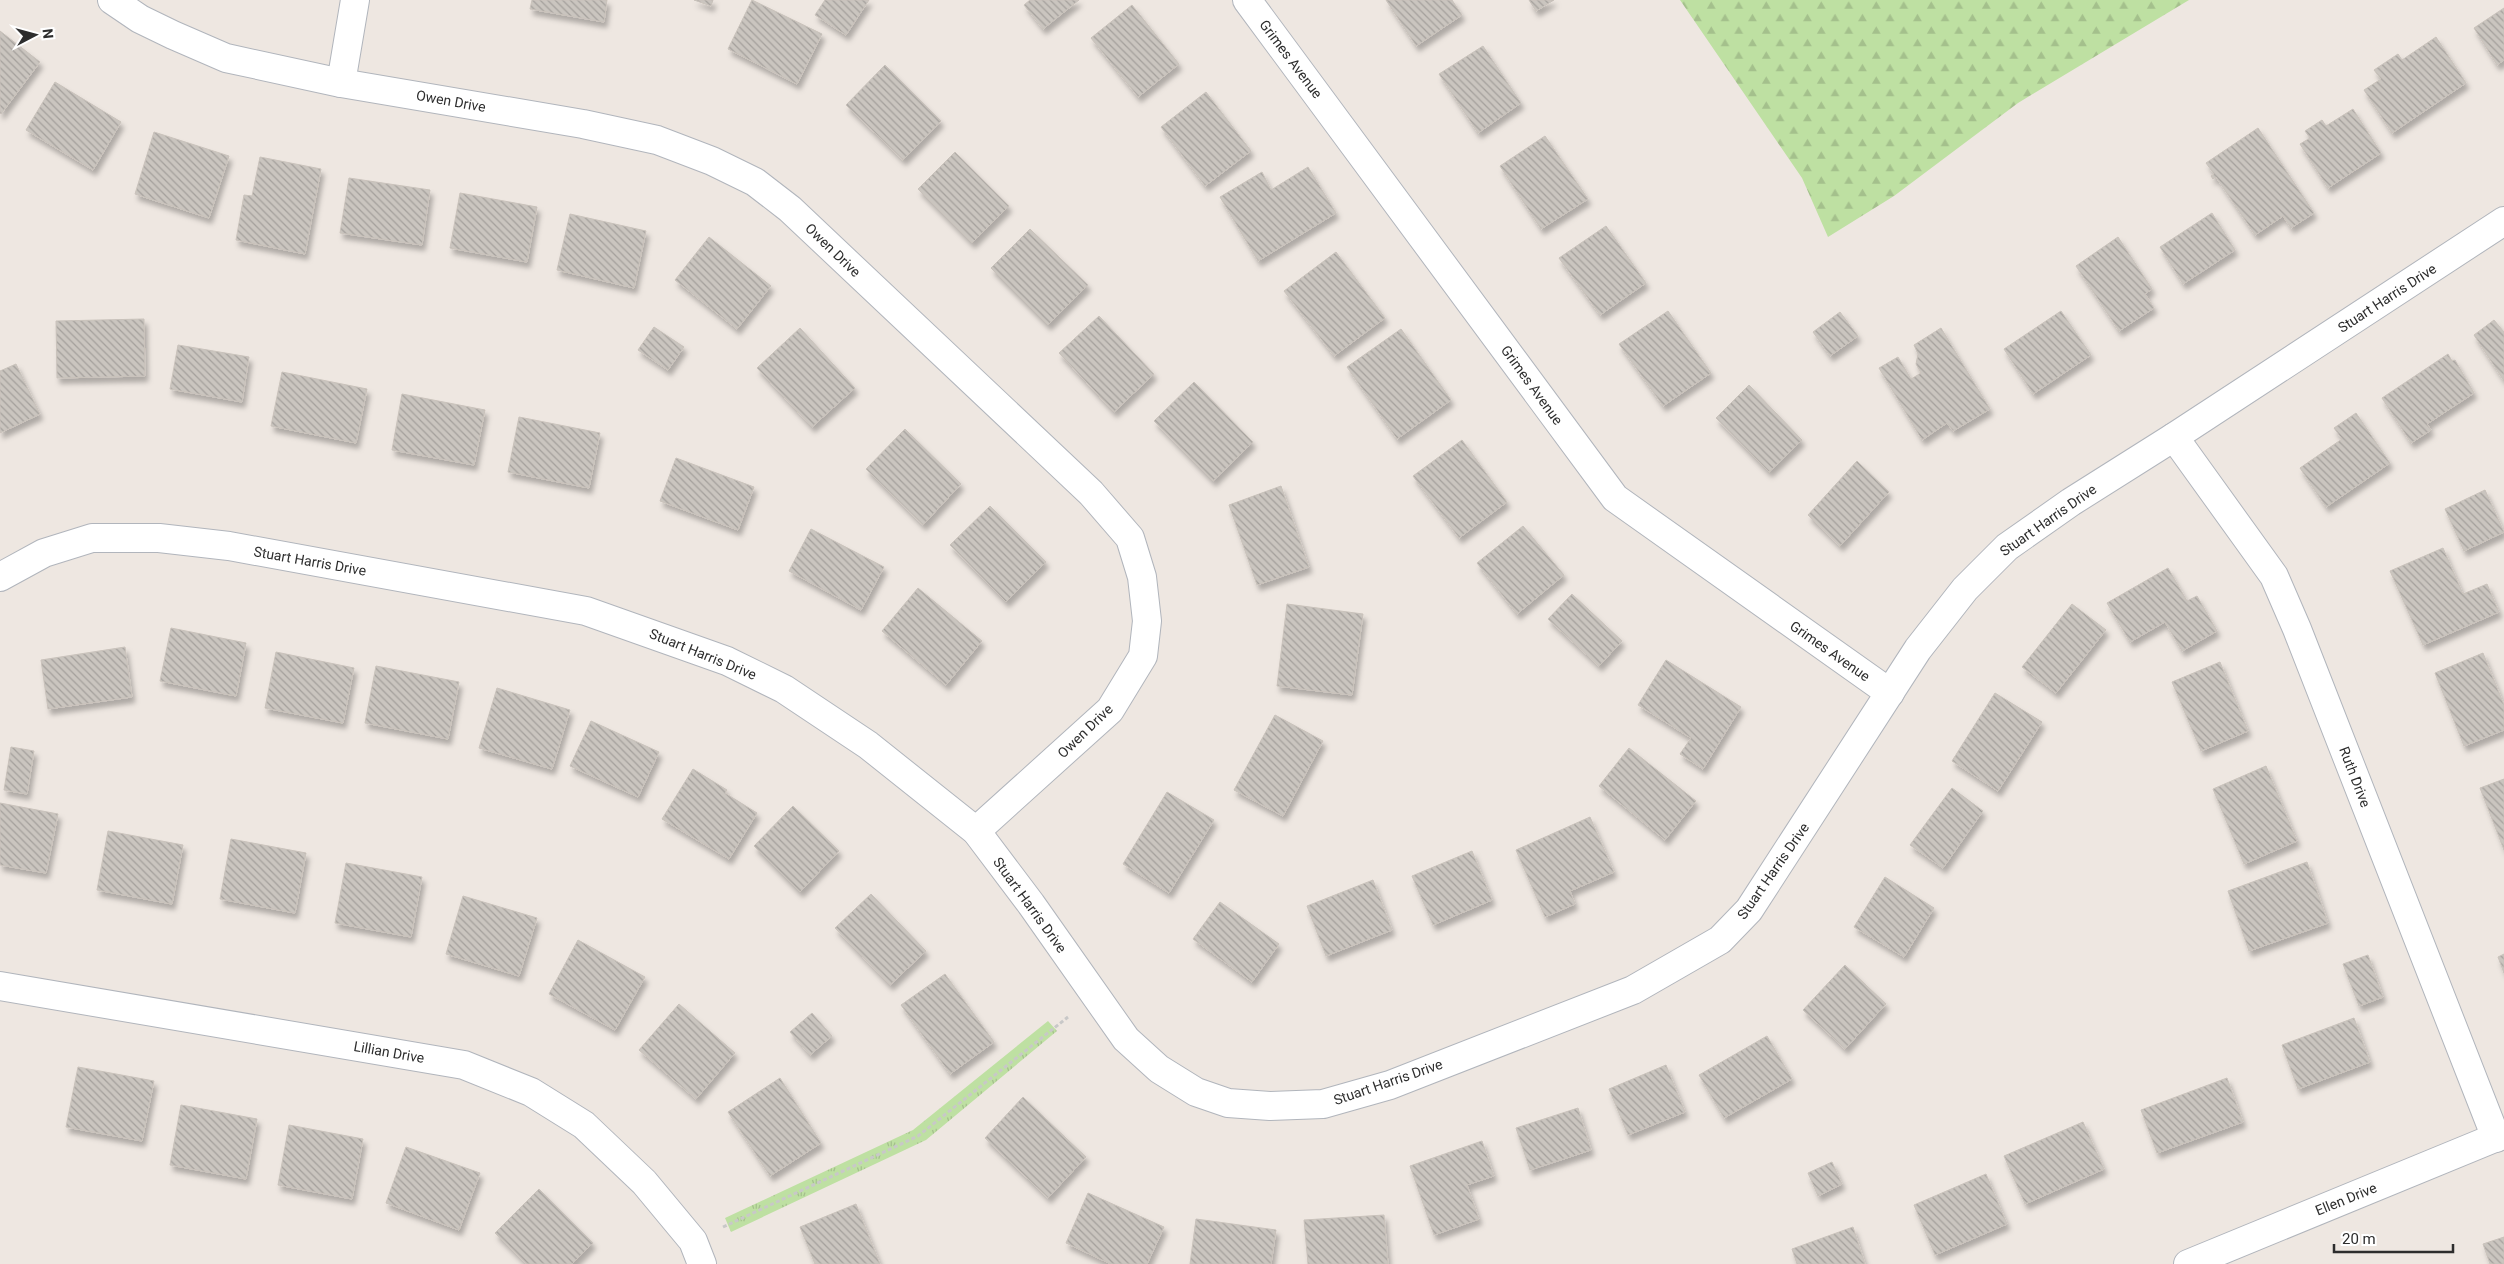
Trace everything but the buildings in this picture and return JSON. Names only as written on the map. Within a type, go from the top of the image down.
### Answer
[{"type":"street","name":"Owen Drive","points":[[112,0],[140,18],[173,35],[226,58],[341,82],[583,124],[657,140],[712,161],[755,182],[790,209],[1096,499],[1130,538],[1142,577],[1147,621],[1143,656],[1110,710],[976,831]]},
{"type":"street","points":[[341,82],[355,0]]},
{"type":"street","name":"Grimes Avenue","points":[[1247,0],[1615,498],[1890,693]]},
{"type":"street","name":"Stuart Harris Drive","points":[[0,577],[44,553],[92,538],[159,538],[229,546],[586,611],[728,661],[784,689],[868,745],[976,831],[1031,904],[1094,997],[1126,1039],[1159,1069],[1196,1092],[1228,1103],[1270,1106],[1323,1104],[1390,1085],[1633,990],[1720,940],[1749,910],[1918,649],[1965,588],[2007,547],[2071,502],[2174,437],[2504,221]]},
{"type":"street","name":"Ruth Drive","points":[[2174,437],[2274,576],[2500,1136]]},
{"type":"street","name":"Lillian Drive","points":[[0,986],[464,1065],[531,1092],[584,1125],[644,1182],[698,1252]]},
{"type":"street","name":"Ellen Drive","points":[[2188,1264],[2500,1136]]},
{"type":"path","points":[[698,1252],[918,1136],[1094,997]]},
{"type":"green space","points":[[1680,0],[2189,0],[2018,103],[1894,196],[1828,237],[1802,178]]},
{"type":"green space","points":[[1048,1021],[1057,1031],[926,1140],[731,1232],[725,1218],[913,1130]]}]
